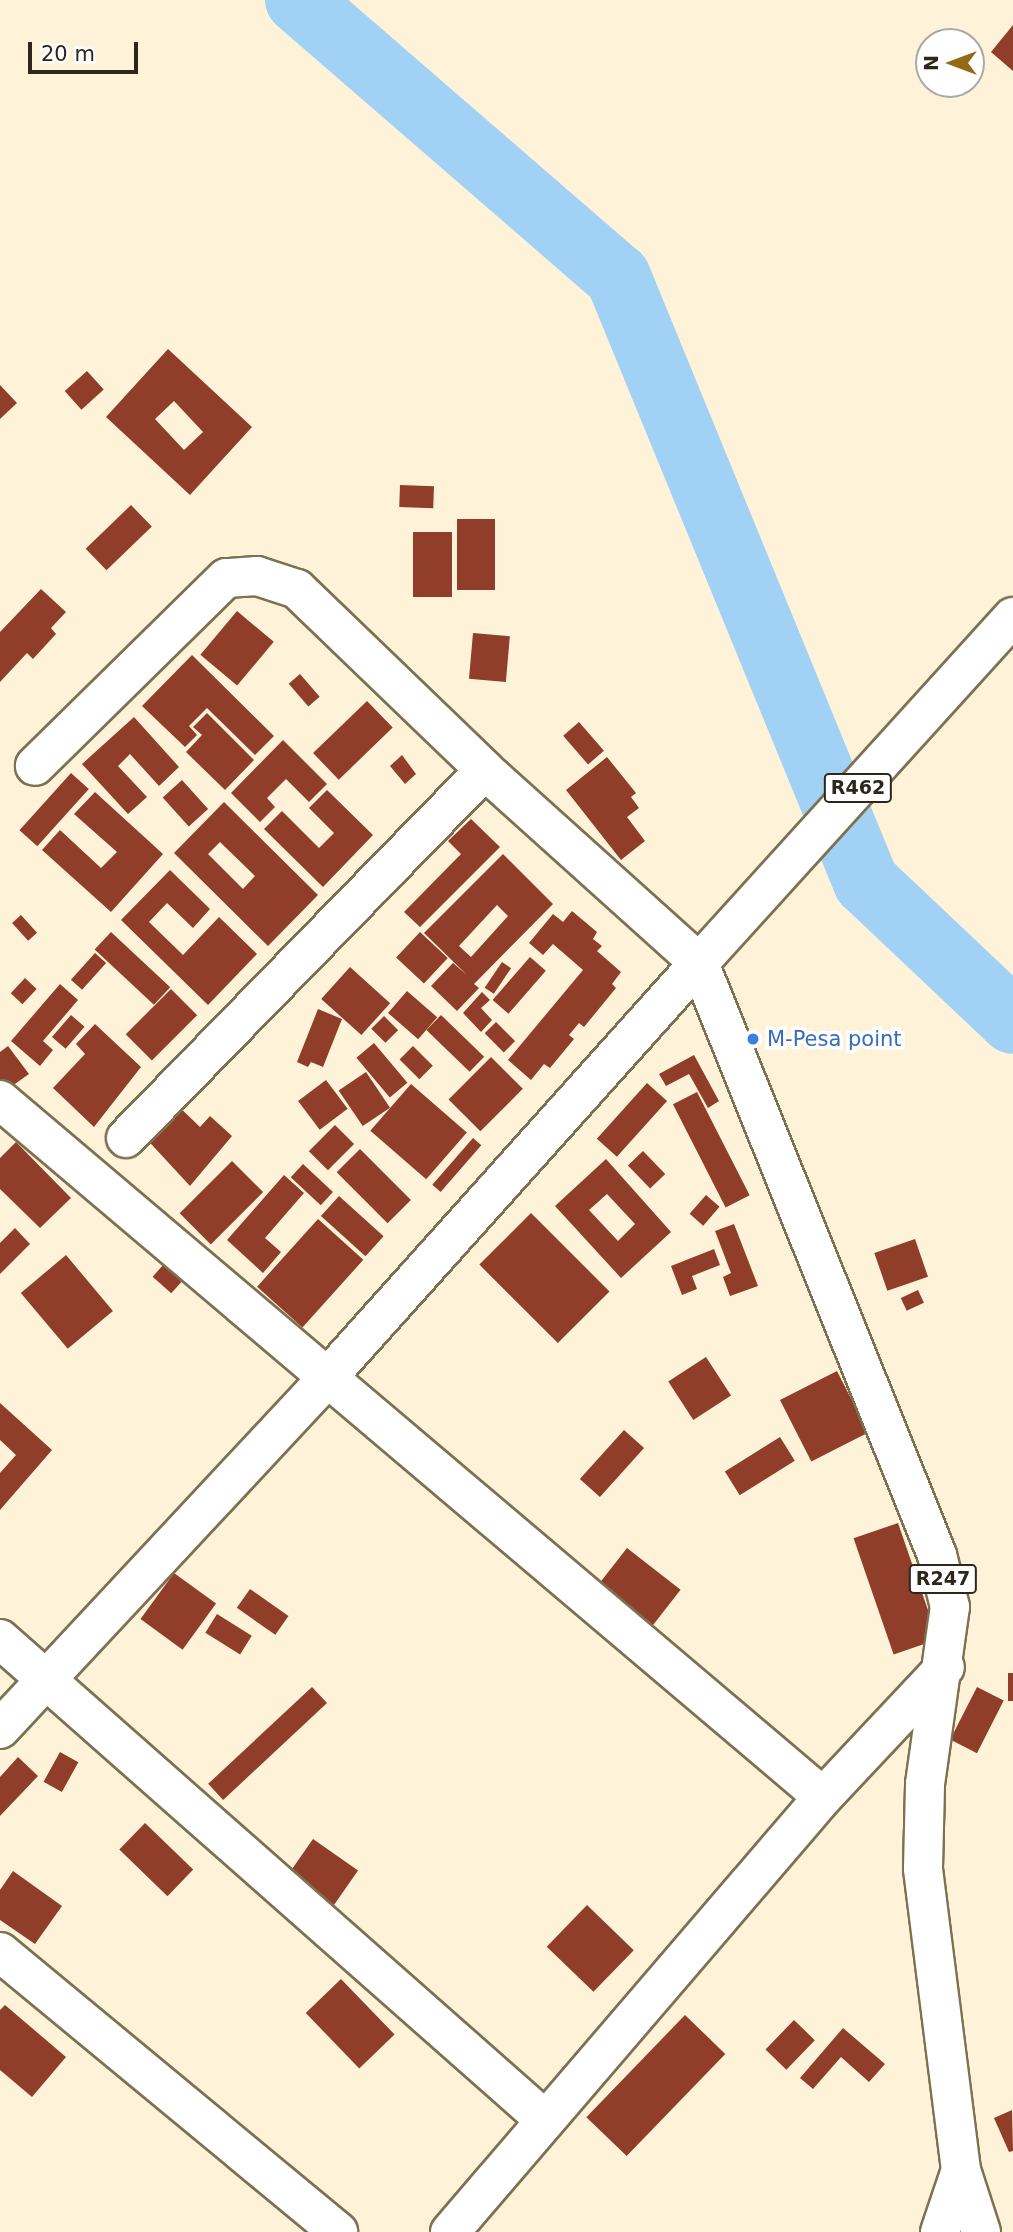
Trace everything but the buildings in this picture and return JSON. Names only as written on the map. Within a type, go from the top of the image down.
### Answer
[{"type":"street","points":[[0,1729],[326,1379],[699,963],[485,770],[297,589],[257,576],[226,578],[35,766]]},
{"type":"street","name":"R462","points":[[699,963],[1013,617]]},
{"type":"street","points":[[126,1138],[485,770]]},
{"type":"street","name":"R247","points":[[699,963],[937,1555],[950,1607],[945,1667],[925,1784],[923,1868],[961,2170],[940,2232]]},
{"type":"street","points":[[0,1100],[822,1797]]},
{"type":"street","points":[[0,1639],[48,1678],[544,2119]]},
{"type":"street","points":[[450,2232],[822,1797],[945,1667]]},
{"type":"street","points":[[0,1952],[338,2232]]},
{"type":"street","points":[[961,2170],[981,2232]]},
{"type":"waterway","points":[[298,0],[618,277],[866,882],[1013,1021]]},
{"type":"place","name":"M-Pesa point","points":[[753,1039]]}]
